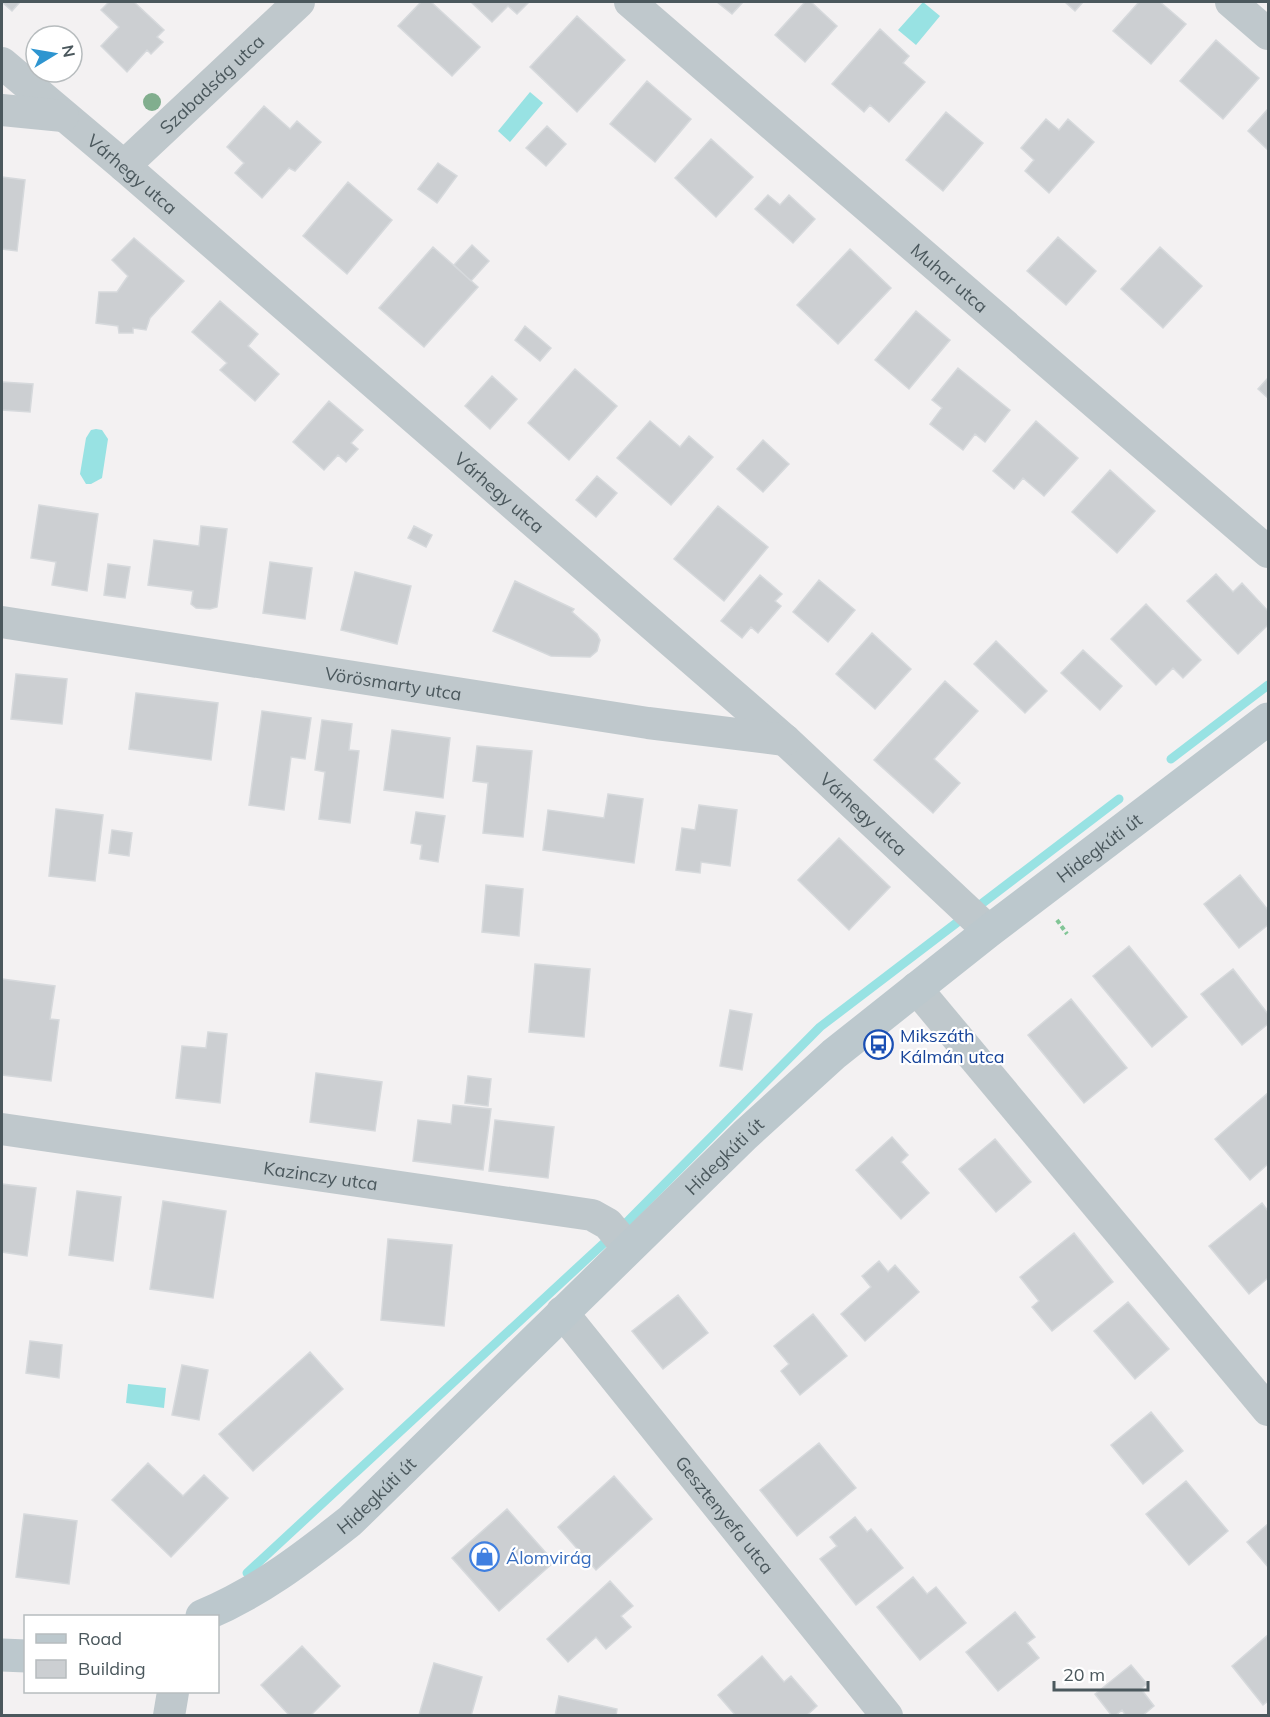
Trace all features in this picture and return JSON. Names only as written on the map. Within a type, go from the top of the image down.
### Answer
[{"type":"main road","name":"Hidegkúti út","points":[[207,1615],[231,1605],[290,1569],[350,1521],[562,1312],[620,1238],[761,1120],[834,1054],[916,988],[977,920],[1269,719]]},
{"type":"main road","points":[[2,1655],[24,1656]]},
{"type":"street","name":"Szabadság utca","points":[[124,166],[299,2]]},
{"type":"street","name":"Muhar utca","points":[[630,2],[1269,552]]},
{"type":"street","points":[[1231,2],[1269,34]]},
{"type":"street","name":"Várhegy utca","points":[[2,63],[124,166],[785,740],[977,920]]},
{"type":"street","points":[[2,110],[63,116]]},
{"type":"street","name":"Vörösmarty utca","points":[[2,622],[648,723],[785,740]]},
{"type":"street","points":[[916,988],[1269,1410]]},
{"type":"street","name":"Kazinczy utca","points":[[2,1129],[592,1215],[620,1238]]},
{"type":"street","name":"Gesztenyefa utca","points":[[562,1312],[887,1716]]},
{"type":"street","points":[[169,1716],[173,1693]]},
{"type":"water","points":[[923,2],[940,16],[916,45],[898,30]]},
{"type":"water","points":[[530,92],[543,103],[510,142],[498,131]]},
{"type":"water","points":[[91,430],[102,430],[108,439],[102,478],[86,484],[80,474],[86,438]]},
{"type":"water","points":[[128,1384],[166,1388],[164,1408],[126,1403]]},
{"type":"building","points":[[2,2],[20,2],[12,11]]},
{"type":"building","points":[[109,2],[134,2],[164,30],[157,37],[163,42],[151,54],[147,50],[127,72],[101,46],[119,27],[101,10]]},
{"type":"building","points":[[421,2],[431,2],[480,47],[452,76],[398,26]]},
{"type":"building","points":[[471,2],[529,2],[517,14],[508,6],[492,22]]},
{"type":"building","points":[[717,2],[743,2],[732,14]]},
{"type":"building","points":[[805,2],[811,2],[837,26],[805,62],[775,35]]},
{"type":"building","points":[[1065,2],[1083,2],[1075,11]]},
{"type":"building","points":[[1139,2],[1160,2],[1186,24],[1151,64],[1113,31]]},
{"type":"building","points":[[577,16],[625,60],[577,112],[530,67]]},
{"type":"building","points":[[880,29],[909,56],[903,63],[925,82],[889,122],[870,105],[864,112],[832,84]]},
{"type":"building","points":[[1216,40],[1259,78],[1223,119],[1180,81]]},
{"type":"building","points":[[647,81],[691,119],[655,162],[610,124]]},
{"type":"building","points":[[264,106],[290,129],[297,121],[321,142],[295,171],[289,168],[262,198],[235,173],[244,163],[227,147]]},
{"type":"building","points":[[1268,109],[1268,150],[1248,131]]},
{"type":"building","points":[[946,112],[983,143],[943,191],[906,160]]},
{"type":"building","points":[[1046,119],[1059,130],[1068,119],[1094,142],[1049,193],[1025,171],[1034,160],[1021,148]]},
{"type":"building","points":[[547,126],[566,144],[546,166],[526,148]]},
{"type":"building","points":[[711,139],[753,177],[716,217],[675,178]]},
{"type":"building","points":[[438,163],[457,176],[437,203],[418,189]]},
{"type":"building","points":[[2,177],[25,180],[17,251],[2,249]]},
{"type":"building","points":[[348,182],[392,220],[347,274],[303,236]]},
{"type":"building","points":[[768,195],[780,205],[789,195],[815,219],[793,243],[755,209]]},
{"type":"building","points":[[1058,237],[1096,271],[1066,305],[1027,271]]},
{"type":"building","points":[[134,238],[184,281],[150,318],[146,330],[133,328],[133,333],[119,333],[118,326],[96,323],[99,292],[117,292],[128,276],[112,260]]},
{"type":"building","points":[[472,245],[489,261],[471,281],[454,265]]},
{"type":"building","points":[[433,247],[478,287],[424,347],[379,308]]},
{"type":"building","points":[[1160,247],[1202,286],[1163,328],[1121,289]]},
{"type":"building","points":[[850,249],[891,288],[838,344],[797,305]]},
{"type":"building","points":[[220,301],[258,334],[248,346],[279,374],[255,401],[220,370],[227,363],[192,332]]},
{"type":"building","points":[[916,311],[950,340],[909,389],[875,360]]},
{"type":"building","points":[[525,326],[551,348],[540,361],[515,340]]},
{"type":"building","points":[[958,368],[1010,410],[985,442],[975,434],[963,450],[930,424],[942,408],[932,400]]},
{"type":"building","points":[[575,369],[617,406],[569,460],[528,423]]},
{"type":"building","points":[[492,376],[517,399],[490,429],[465,406]]},
{"type":"building","points":[[1268,378],[1268,398],[1258,389]]},
{"type":"building","points":[[2,382],[33,384],[30,412],[2,410]]},
{"type":"building","points":[[329,401],[363,430],[351,443],[358,449],[346,462],[338,455],[324,470],[293,442]]},
{"type":"building","points":[[650,421],[680,447],[689,436],[713,457],[671,505],[617,458]]},
{"type":"building","points":[[1036,421],[1078,458],[1044,496],[1023,478],[1014,489],[993,471]]},
{"type":"building","points":[[763,440],[789,464],[763,492],[737,469]]},
{"type":"building","points":[[1110,470],[1155,511],[1117,553],[1072,512]]},
{"type":"building","points":[[597,476],[617,493],[596,517],[576,500]]},
{"type":"building","points":[[39,505],[98,514],[87,591],[52,585],[56,562],[31,558]]},
{"type":"building","points":[[718,506],[768,547],[724,601],[674,559]]},
{"type":"building","points":[[201,526],[227,529],[217,607],[210,609],[196,608],[191,604],[193,591],[148,585],[154,540],[199,546]]},
{"type":"building","points":[[414,526],[432,535],[426,547],[408,538]]},
{"type":"building","points":[[270,562],[312,568],[305,619],[263,613]]},
{"type":"building","points":[[108,564],[130,567],[125,598],[104,595]]},
{"type":"building","points":[[355,572],[411,586],[397,644],[341,630]]},
{"type":"building","points":[[1216,574],[1233,592],[1242,583],[1268,611],[1268,625],[1238,654],[1187,601]]},
{"type":"building","points":[[760,575],[782,594],[775,601],[781,606],[758,633],[751,627],[742,638],[721,621]]},
{"type":"building","points":[[819,580],[855,610],[828,642],[793,612]]},
{"type":"building","points":[[515,581],[574,609],[572,612],[597,634],[600,640],[597,651],[590,657],[551,656],[493,631]]},
{"type":"building","points":[[1146,604],[1201,660],[1183,678],[1173,668],[1156,685],[1111,639]]},
{"type":"building","points":[[872,633],[911,669],[875,709],[836,674]]},
{"type":"building","points":[[996,641],[1047,691],[1025,713],[974,664]]},
{"type":"building","points":[[1083,650],[1122,686],[1100,710],[1061,673]]},
{"type":"building","points":[[16,674],[67,679],[62,724],[11,719]]},
{"type":"building","points":[[945,681],[978,711],[934,759],[960,783],[933,813],[874,760]]},
{"type":"building","points":[[136,693],[218,703],[211,760],[129,749]]},
{"type":"building","points":[[262,711],[311,718],[305,759],[291,757],[284,810],[249,805]]},
{"type":"building","points":[[322,720],[352,724],[349,750],[359,751],[350,823],[319,819],[325,772],[315,770]]},
{"type":"building","points":[[392,730],[450,738],[443,798],[384,790]]},
{"type":"building","points":[[477,746],[532,751],[523,837],[483,833],[488,783],[473,781]]},
{"type":"building","points":[[608,794],[643,799],[634,863],[543,850],[548,810],[604,818]]},
{"type":"building","points":[[699,805],[737,810],[730,866],[701,862],[700,873],[676,870],[682,828],[695,830]]},
{"type":"building","points":[[56,809],[103,815],[95,881],[49,876]]},
{"type":"building","points":[[416,812],[445,816],[438,862],[420,859],[422,845],[411,843]]},
{"type":"building","points":[[112,830],[132,833],[129,856],[109,853]]},
{"type":"building","points":[[839,838],[890,887],[849,930],[798,880]]},
{"type":"building","points":[[1240,875],[1268,910],[1268,925],[1239,948],[1204,904]]},
{"type":"building","points":[[486,885],[523,889],[519,936],[482,932]]},
{"type":"building","points":[[1129,946],[1187,1017],[1152,1047],[1093,976]]},
{"type":"building","points":[[535,964],[590,969],[584,1037],[529,1032]]},
{"type":"building","points":[[1233,969],[1268,1014],[1268,1024],[1242,1045],[1201,994]]},
{"type":"building","points":[[2,979],[55,986],[50,1019],[59,1020],[51,1081],[2,1075]]},
{"type":"building","points":[[1071,999],[1127,1068],[1084,1103],[1028,1035]]},
{"type":"building","points":[[730,1010],[752,1014],[742,1070],[720,1066]]},
{"type":"building","points":[[208,1032],[227,1034],[220,1103],[176,1098],[182,1046],[206,1048]]},
{"type":"building","points":[[316,1073],[382,1082],[375,1131],[310,1122]]},
{"type":"building","points":[[468,1076],[491,1079],[488,1106],[465,1103]]},
{"type":"building","points":[[1268,1093],[1268,1164],[1250,1180],[1215,1139]]},
{"type":"building","points":[[453,1105],[491,1109],[483,1170],[413,1161],[418,1120],[451,1124]]},
{"type":"building","points":[[495,1120],[554,1127],[548,1178],[489,1171]]},
{"type":"building","points":[[892,1137],[908,1155],[901,1162],[929,1193],[901,1219],[856,1170]]},
{"type":"building","points":[[995,1139],[1031,1182],[996,1212],[959,1169]]},
{"type":"building","points":[[2,1184],[36,1188],[27,1256],[2,1252]]},
{"type":"building","points":[[77,1191],[121,1197],[113,1261],[69,1255]]},
{"type":"building","points":[[163,1201],[226,1211],[213,1298],[150,1289]]},
{"type":"building","points":[[1262,1203],[1268,1211],[1268,1278],[1249,1294],[1209,1246]]},
{"type":"building","points":[[1074,1233],[1113,1282],[1052,1331],[1032,1307],[1039,1301],[1020,1277]]},
{"type":"building","points":[[388,1239],[452,1245],[444,1326],[381,1320]]},
{"type":"building","points":[[879,1261],[888,1272],[895,1265],[919,1292],[865,1341],[841,1314],[871,1287],[862,1276]]},
{"type":"building","points":[[678,1295],[708,1333],[663,1369],[632,1331]]},
{"type":"building","points":[[1128,1302],[1169,1349],[1135,1379],[1094,1331]]},
{"type":"building","points":[[813,1314],[847,1356],[800,1395],[781,1371],[789,1364],[774,1346]]},
{"type":"building","points":[[30,1341],[62,1345],[59,1378],[26,1373]]},
{"type":"building","points":[[310,1352],[343,1389],[253,1471],[219,1434]]},
{"type":"building","points":[[182,1365],[208,1370],[199,1420],[172,1415]]},
{"type":"building","points":[[1151,1412],[1183,1451],[1143,1484],[1111,1445]]},
{"type":"building","points":[[819,1443],[856,1488],[797,1536],[760,1490]]},
{"type":"building","points":[[148,1463],[183,1496],[204,1475],[228,1498],[171,1557],[112,1500]]},
{"type":"building","points":[[614,1476],[652,1519],[596,1570],[558,1527]]},
{"type":"building","points":[[1186,1481],[1228,1531],[1189,1565],[1146,1514]]},
{"type":"building","points":[[507,1509],[554,1562],[499,1611],[452,1558]]},
{"type":"building","points":[[24,1514],[77,1521],[69,1584],[16,1577]]},
{"type":"building","points":[[855,1517],[867,1532],[871,1529],[903,1568],[856,1605],[820,1559],[837,1546],[830,1537]]},
{"type":"building","points":[[1268,1524],[1268,1567],[1247,1542]]},
{"type":"building","points":[[913,1577],[927,1594],[936,1587],[966,1623],[920,1660],[877,1607]]},
{"type":"building","points":[[610,1581],[633,1606],[621,1616],[631,1627],[606,1649],[596,1637],[568,1662],[547,1639]]},
{"type":"building","points":[[1015,1612],[1035,1637],[1027,1643],[1039,1658],[998,1691],[966,1652]]},
{"type":"building","points":[[1268,1635],[1268,1701],[1263,1705],[1232,1666]]},
{"type":"building","points":[[302,1646],[340,1686],[310,1716],[290,1716],[261,1685]]},
{"type":"building","points":[[762,1656],[784,1682],[791,1676],[817,1706],[806,1716],[736,1716],[718,1695]]},
{"type":"building","points":[[434,1663],[482,1677],[471,1716],[419,1715]]},
{"type":"building","points":[[1131,1665],[1147,1684],[1141,1689],[1154,1706],[1142,1716],[1126,1716],[1122,1710],[1112,1716],[1095,1694]]},
{"type":"building","points":[[559,1696],[617,1709],[616,1716],[555,1716]]},
{"type":"waterway","points":[[1171,759],[1268,685]]},
{"type":"waterway","points":[[247,1573],[629,1220],[820,1027],[1119,799]]},
{"type":"place","name":"Mikszáth Kálmán utca","points":[[879,1045]]},
{"type":"place","name":"Álomvirág","points":[[485,1557]]}]
